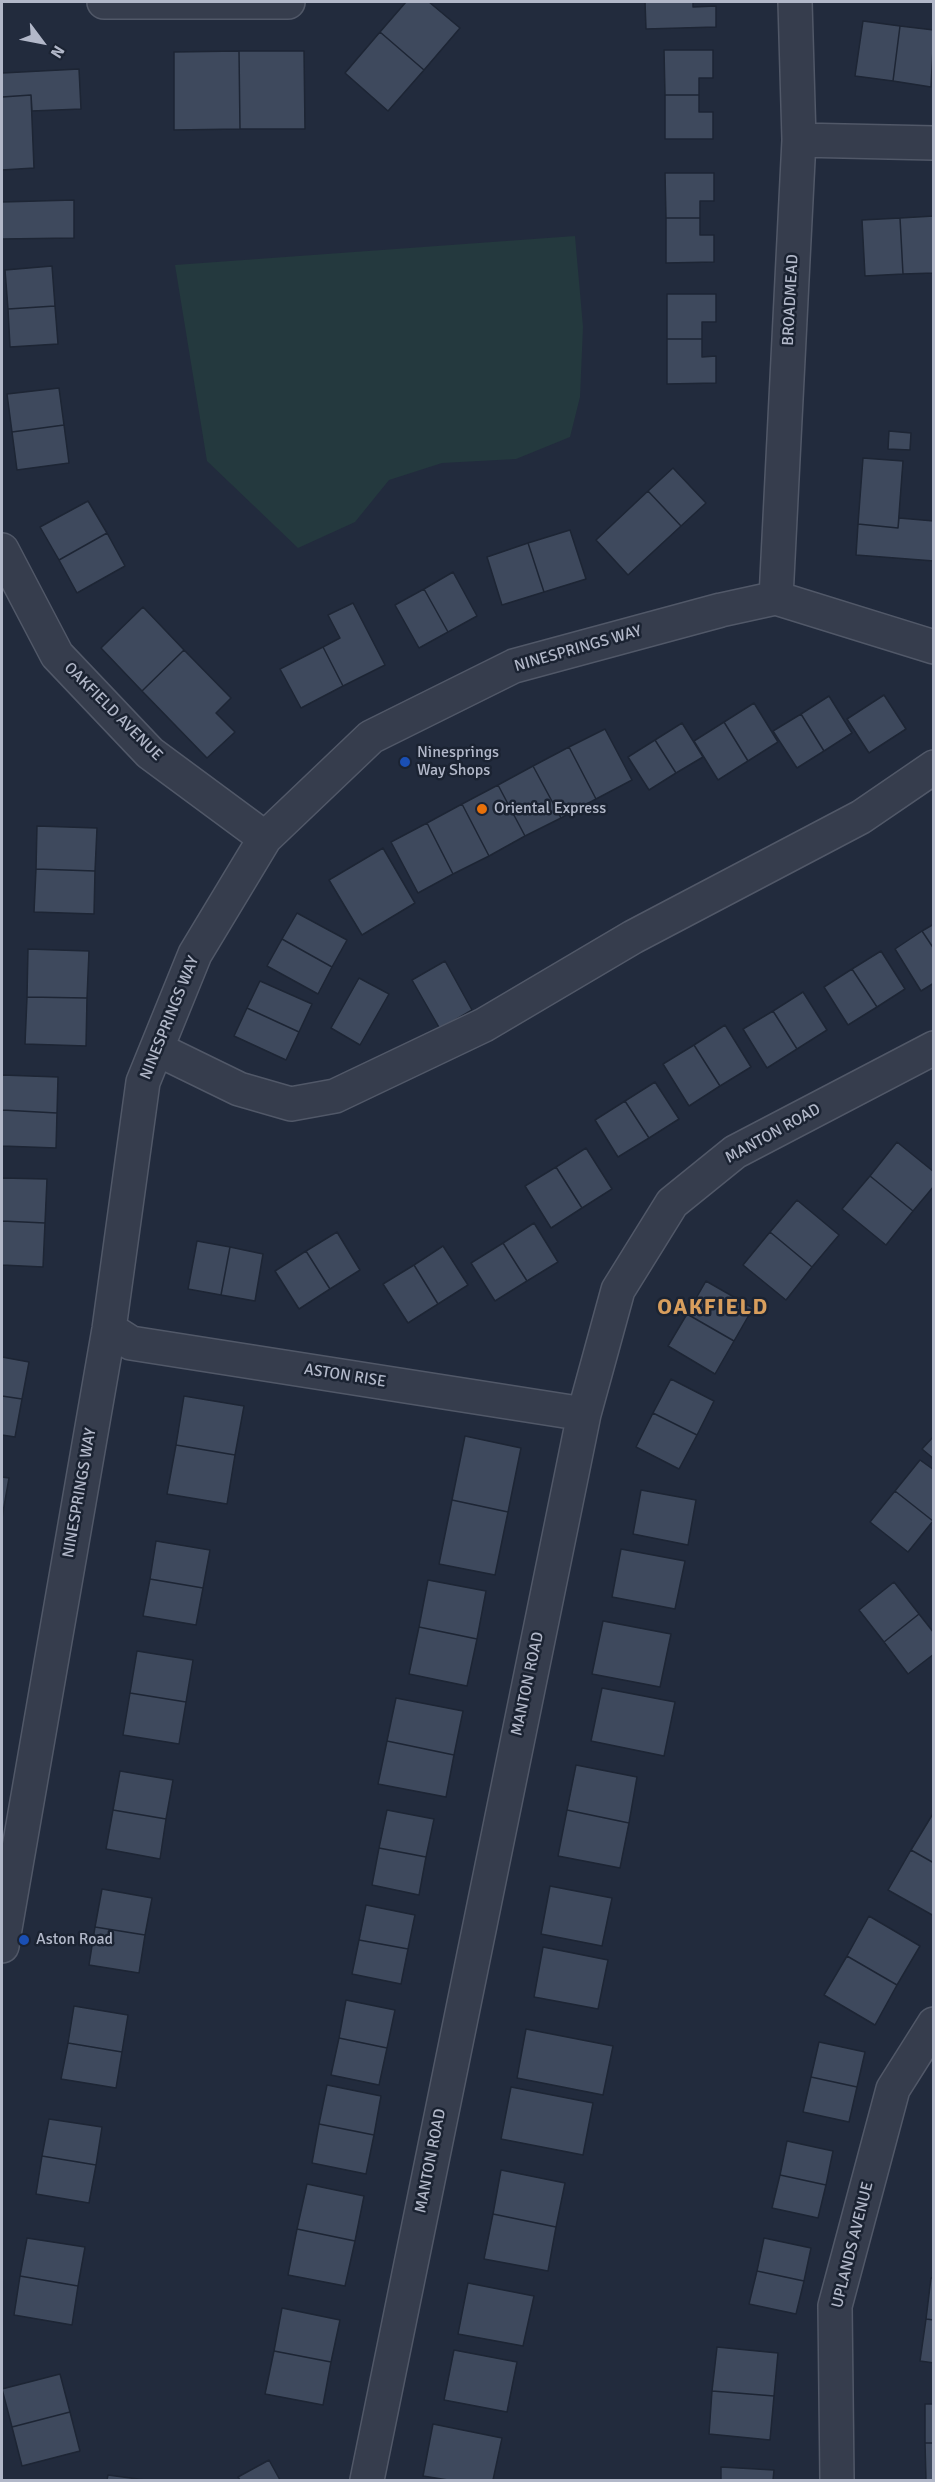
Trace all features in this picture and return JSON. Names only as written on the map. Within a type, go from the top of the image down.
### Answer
[{"type":"street","points":[[104,2],[288,2]]},
{"type":"street","name":"BROADMEAD","points":[[777,598],[799,140],[795,2]]},
{"type":"street","points":[[799,140],[933,143]]},
{"type":"street","name":"OAKFIELD AVENUE","points":[[2,550],[57,655],[150,753],[265,838]]},
{"type":"street","name":"NINESPRINGS WAY","points":[[2,1946],[109,1329],[143,1082],[195,954],[265,838],[371,737],[514,666],[721,610],[777,598],[933,647]]},
{"type":"street","points":[[157,1048],[239,1089],[291,1104],[334,1096],[484,1025],[633,936],[861,817],[933,767]]},
{"type":"street","name":"MANTON ROAD","points":[[367,2481],[584,1414],[618,1290],[672,1203],[735,1152],[933,1048]]},
{"type":"street","name":"ASTON RISE","points":[[109,1329],[131,1343],[584,1414]]},
{"type":"street","name":"UPLANDS AVENUE","points":[[837,2481],[835,2306],[893,2089],[933,2024]]},
{"type":"green space","points":[[575,236],[583,327],[580,397],[570,437],[516,459],[442,463],[389,480],[355,522],[298,548],[207,461],[175,265]]},
{"type":"building","points":[[406,2],[429,2],[460,28],[424,70],[380,32]]},
{"type":"building","points":[[645,2],[693,2],[693,7],[716,6],[716,27],[646,29]]},
{"type":"building","points":[[863,21],[900,26],[893,81],[855,76]]},
{"type":"building","points":[[900,26],[934,30],[931,87],[893,81]]},
{"type":"building","points":[[380,32],[424,70],[388,111],[345,73]]},
{"type":"building","points":[[664,50],[713,50],[713,78],[699,78],[699,95],[665,95]]},
{"type":"building","points":[[239,51],[240,129],[174,130],[174,52]]},
{"type":"building","points":[[239,51],[304,51],[305,129],[240,129]]},
{"type":"building","points":[[79,69],[81,109],[32,111],[31,95],[2,97],[2,73]]},
{"type":"building","points":[[31,95],[34,168],[2,170],[2,97]]},
{"type":"building","points":[[665,95],[699,95],[699,112],[713,112],[713,139],[665,139]]},
{"type":"building","points":[[665,173],[714,173],[714,201],[700,201],[700,218],[666,218]]},
{"type":"building","points":[[74,200],[74,238],[2,239],[2,202]]},
{"type":"building","points":[[934,216],[934,273],[903,274],[900,218]]},
{"type":"building","points":[[666,218],[700,218],[700,235],[714,235],[714,262],[666,263]]},
{"type":"building","points":[[900,218],[903,274],[865,276],[862,220]]},
{"type":"building","points":[[52,266],[55,306],[8,309],[5,270]]},
{"type":"building","points":[[667,294],[716,294],[716,322],[702,322],[702,339],[667,339]]},
{"type":"building","points":[[55,306],[58,344],[10,347],[8,309]]},
{"type":"building","points":[[667,339],[702,339],[702,357],[716,356],[716,383],[667,384]]},
{"type":"building","points":[[59,388],[64,425],[12,432],[7,394]]},
{"type":"building","points":[[64,425],[69,463],[17,470],[12,432]]},
{"type":"building","points":[[889,431],[911,433],[910,450],[888,449]]},
{"type":"building","points":[[863,458],[903,461],[898,528],[858,524]]},
{"type":"building","points":[[673,468],[706,503],[681,526],[648,491]]},
{"type":"building","points":[[648,491],[681,526],[628,575],[596,540]]},
{"type":"building","points":[[88,501],[107,533],[59,560],[40,527]]},
{"type":"building","points":[[899,518],[934,521],[934,561],[856,555],[858,524],[898,528]]},
{"type":"building","points":[[570,530],[586,579],[544,592],[528,543]]},
{"type":"building","points":[[107,533],[125,566],[77,593],[59,560]]},
{"type":"building","points":[[528,543],[544,592],[502,605],[487,557]]},
{"type":"building","points":[[453,572],[477,616],[448,632],[424,589]]},
{"type":"building","points":[[424,589],[448,632],[419,648],[395,605]]},
{"type":"building","points":[[353,603],[385,665],[343,686],[323,647],[340,638],[328,615]]},
{"type":"building","points":[[143,607],[184,650],[142,691],[101,648]]},
{"type":"building","points":[[323,647],[343,686],[301,708],[280,669]]},
{"type":"building","points":[[184,650],[231,698],[216,713],[235,732],[207,758],[142,691]]},
{"type":"building","points":[[884,695],[906,729],[869,753],[847,719]]},
{"type":"building","points":[[829,696],[852,733],[824,751],[801,714]]},
{"type":"building","points":[[754,703],[778,742],[748,761],[724,722]]},
{"type":"building","points":[[801,714],[824,751],[797,768],[773,731]]},
{"type":"building","points":[[724,722],[748,761],[718,780],[694,741]]},
{"type":"building","points":[[682,723],[703,757],[676,773],[655,740]]},
{"type":"building","points":[[605,729],[632,780],[596,799],[569,747]]},
{"type":"building","points":[[655,740],[676,773],[649,790],[628,757]]},
{"type":"building","points":[[569,747],[596,799],[561,818],[533,766]]},
{"type":"building","points":[[533,766],[561,818],[525,836],[498,785]]},
{"type":"building","points":[[498,785],[525,836],[489,856],[462,804]]},
{"type":"building","points":[[462,804],[489,856],[453,874],[427,823]]},
{"type":"building","points":[[427,823],[453,874],[418,893],[391,842]]},
{"type":"building","points":[[37,826],[97,828],[95,871],[36,869]]},
{"type":"building","points":[[383,848],[415,903],[362,935],[329,880]]},
{"type":"building","points":[[36,869],[95,871],[94,914],[34,912]]},
{"type":"building","points":[[297,913],[347,940],[332,967],[282,939]]},
{"type":"building","points":[[934,924],[934,949],[922,931]]},
{"type":"building","points":[[922,931],[934,949],[934,983],[921,991],[895,949]]},
{"type":"building","points":[[282,939],[332,967],[318,994],[267,966]]},
{"type":"building","points":[[28,949],[89,951],[87,998],[27,997]]},
{"type":"building","points":[[881,951],[905,989],[877,1007],[852,969]]},
{"type":"building","points":[[445,961],[472,1010],[440,1029],[412,980]]},
{"type":"building","points":[[852,969],[877,1007],[848,1025],[824,987]]},
{"type":"building","points":[[359,978],[389,994],[360,1045],[331,1028]]},
{"type":"building","points":[[260,981],[312,1004],[299,1032],[247,1008]]},
{"type":"building","points":[[803,992],[827,1030],[797,1049],[773,1011]]},
{"type":"building","points":[[27,997],[87,998],[86,1046],[25,1044]]},
{"type":"building","points":[[247,1008],[299,1032],[286,1060],[234,1036]]},
{"type":"building","points":[[773,1011],[797,1049],[767,1068],[743,1029]]},
{"type":"building","points":[[725,1025],[751,1067],[720,1086],[694,1045]]},
{"type":"building","points":[[694,1045],[720,1086],[689,1106],[663,1064]]},
{"type":"building","points":[[2,1075],[58,1077],[57,1113],[2,1110]]},
{"type":"building","points":[[655,1082],[679,1119],[649,1138],[625,1101]]},
{"type":"building","points":[[625,1101],[649,1138],[618,1157],[595,1120]]},
{"type":"building","points":[[2,1110],[57,1113],[56,1148],[2,1146]]},
{"type":"building","points":[[897,1142],[934,1172],[934,1186],[913,1211],[870,1176]]},
{"type":"building","points":[[586,1148],[612,1189],[582,1208],[556,1167]]},
{"type":"building","points":[[556,1167],[582,1208],[551,1228],[525,1186]]},
{"type":"building","points":[[870,1176],[913,1211],[886,1245],[842,1209]]},
{"type":"building","points":[[2,1178],[47,1179],[45,1223],[2,1221]]},
{"type":"building","points":[[797,1200],[839,1235],[812,1267],[770,1232]]},
{"type":"building","points":[[2,1221],[45,1223],[43,1267],[2,1265]]},
{"type":"building","points":[[534,1223],[558,1262],[527,1281],[503,1243]]},
{"type":"building","points":[[337,1232],[360,1270],[330,1289],[306,1251]]},
{"type":"building","points":[[770,1232],[812,1267],[786,1300],[743,1265]]},
{"type":"building","points":[[197,1241],[230,1247],[221,1295],[188,1289]]},
{"type":"building","points":[[503,1243],[527,1281],[495,1301],[471,1263]]},
{"type":"building","points":[[443,1246],[468,1285],[438,1304],[414,1265]]},
{"type":"building","points":[[230,1247],[263,1254],[255,1301],[221,1295]]},
{"type":"building","points":[[306,1251],[330,1289],[299,1309],[275,1271]]},
{"type":"building","points":[[414,1265],[438,1304],[408,1323],[383,1284]]},
{"type":"building","points":[[706,1281],[753,1308],[734,1341],[687,1314]]},
{"type":"building","points":[[687,1314],[734,1341],[715,1374],[668,1346]]},
{"type":"building","points":[[2,1357],[29,1362],[22,1399],[2,1396]]},
{"type":"building","points":[[671,1379],[714,1401],[697,1435],[653,1413]]},
{"type":"building","points":[[2,1396],[22,1399],[15,1437],[2,1435]]},
{"type":"building","points":[[184,1396],[244,1406],[235,1455],[176,1445]]},
{"type":"building","points":[[653,1413],[697,1435],[679,1469],[636,1447]]},
{"type":"building","points":[[465,1436],[521,1448],[508,1512],[452,1500]]},
{"type":"building","points":[[934,1436],[934,1459],[922,1449]]},
{"type":"building","points":[[176,1445],[235,1455],[227,1504],[167,1494]]},
{"type":"building","points":[[920,1460],[934,1470],[933,1521],[895,1491]]},
{"type":"building","points":[[2,1477],[9,1478],[2,1518]]},
{"type":"building","points":[[641,1490],[696,1500],[688,1545],[633,1534]]},
{"type":"building","points":[[895,1491],[933,1521],[908,1552],[870,1522]]},
{"type":"building","points":[[452,1500],[508,1512],[495,1575],[439,1564]]},
{"type":"building","points":[[156,1541],[210,1550],[203,1588],[150,1579]]},
{"type":"building","points":[[621,1549],[685,1561],[675,1609],[612,1597]]},
{"type":"building","points":[[150,1579],[203,1588],[196,1625],[143,1616]]},
{"type":"building","points":[[428,1580],[486,1591],[477,1639],[419,1627]]},
{"type":"building","points":[[894,1582],[919,1614],[884,1642],[859,1610]]},
{"type":"building","points":[[919,1614],[934,1633],[934,1654],[908,1674],[884,1642]]},
{"type":"building","points":[[603,1621],[671,1634],[660,1687],[592,1674]]},
{"type":"building","points":[[419,1627],[477,1639],[467,1686],[409,1674]]},
{"type":"building","points":[[137,1651],[193,1660],[186,1702],[130,1693]]},
{"type":"building","points":[[602,1688],[675,1702],[664,1756],[591,1741]]},
{"type":"building","points":[[130,1693],[186,1702],[179,1744],[123,1735]]},
{"type":"building","points":[[396,1698],[463,1711],[454,1755],[387,1741]]},
{"type":"building","points":[[387,1741],[454,1755],[446,1797],[378,1784]]},
{"type":"building","points":[[576,1765],[637,1777],[629,1823],[567,1810]]},
{"type":"building","points":[[120,1771],[173,1780],[166,1819],[113,1810]]},
{"type":"building","points":[[113,1810],[166,1819],[160,1859],[106,1849]]},
{"type":"building","points":[[387,1810],[434,1819],[426,1857],[379,1848]]},
{"type":"building","points":[[567,1810],[629,1823],[620,1868],[558,1856]]},
{"type":"building","points":[[934,1812],[934,1863],[911,1850]]},
{"type":"building","points":[[379,1848],[426,1857],[419,1895],[372,1885]]},
{"type":"building","points":[[911,1850],[934,1863],[934,1916],[888,1890]]},
{"type":"building","points":[[550,1886],[612,1898],[602,1946],[541,1934]]},
{"type":"building","points":[[102,1889],[152,1898],[145,1935],[95,1927]]},
{"type":"building","points":[[366,1905],[415,1915],[408,1949],[359,1940]]},
{"type":"building","points":[[869,1916],[920,1946],[897,1985],[847,1956]]},
{"type":"building","points":[[95,1927],[145,1935],[139,1973],[89,1965]]},
{"type":"building","points":[[359,1940],[408,1949],[401,1984],[352,1974]]},
{"type":"building","points":[[543,1947],[608,1960],[598,2009],[534,1997]]},
{"type":"building","points":[[847,1956],[897,1985],[875,2025],[824,1995]]},
{"type":"building","points":[[346,2000],[395,2010],[387,2048],[339,2038]]},
{"type":"building","points":[[74,2006],[128,2015],[122,2052],[68,2043]]},
{"type":"building","points":[[526,2029],[613,2046],[603,2095],[517,2078]]},
{"type":"building","points":[[339,2038],[387,2048],[379,2085],[331,2075]]},
{"type":"building","points":[[819,2042],[865,2052],[857,2087],[811,2077]]},
{"type":"building","points":[[68,2043],[122,2052],[116,2088],[61,2079]]},
{"type":"building","points":[[811,2077],[857,2087],[849,2122],[803,2112]]},
{"type":"building","points":[[327,2085],[381,2096],[374,2135],[319,2124]]},
{"type":"building","points":[[511,2087],[593,2103],[583,2155],[501,2139]]},
{"type":"building","points":[[49,2119],[102,2127],[96,2165],[42,2156]]},
{"type":"building","points":[[319,2124],[374,2135],[366,2174],[312,2163]]},
{"type":"building","points":[[787,2141],[833,2151],[826,2185],[780,2175]]},
{"type":"building","points":[[42,2156],[96,2165],[89,2203],[36,2194]]},
{"type":"building","points":[[501,2170],[565,2183],[556,2227],[493,2214]]},
{"type":"building","points":[[780,2175],[826,2185],[818,2218],[772,2208]]},
{"type":"building","points":[[307,2184],[364,2196],[355,2241],[297,2229]]},
{"type":"building","points":[[493,2214],[556,2227],[548,2271],[484,2259]]},
{"type":"building","points":[[297,2229],[355,2241],[345,2286],[288,2275]]},
{"type":"building","points":[[27,2238],[85,2247],[78,2286],[20,2276]]},
{"type":"building","points":[[764,2238],[811,2248],[804,2281],[757,2271]]},
{"type":"building","points":[[757,2271],[804,2281],[796,2314],[749,2304]]},
{"type":"building","points":[[20,2276],[78,2286],[72,2325],[14,2315]]},
{"type":"building","points":[[931,2278],[934,2278],[934,2320],[926,2319]]},
{"type":"building","points":[[468,2283],[534,2296],[523,2346],[458,2334]]},
{"type":"building","points":[[282,2308],[340,2320],[331,2362],[274,2351]]},
{"type":"building","points":[[926,2319],[934,2320],[934,2363],[920,2361]]},
{"type":"building","points":[[717,2347],[778,2353],[774,2396],[712,2391]]},
{"type":"building","points":[[454,2350],[517,2362],[507,2412],[444,2400]]},
{"type":"building","points":[[274,2351],[331,2362],[323,2405],[265,2394]]},
{"type":"building","points":[[60,2374],[70,2412],[12,2427],[2,2389]]},
{"type":"building","points":[[712,2391],[774,2396],[770,2440],[709,2434]]},
{"type":"building","points":[[925,2404],[934,2404],[934,2443],[925,2443]]},
{"type":"building","points":[[70,2412],[80,2451],[22,2466],[12,2427]]},
{"type":"building","points":[[433,2424],[502,2438],[493,2480],[448,2480],[423,2476]]},
{"type":"building","points":[[925,2443],[934,2443],[934,2480],[926,2480]]},
{"type":"building","points":[[269,2460],[280,2480],[240,2480],[238,2477]]},
{"type":"building","points":[[721,2467],[774,2470],[773,2480],[721,2480]]},
{"type":"building","points":[[108,2475],[145,2480],[107,2480]]},
{"type":"place","name":"Ninesprings Way Shops","points":[[405,762]]},
{"type":"place","name":"Oriental Express","points":[[482,809]]},
{"type":"place","name":"Aston Road","points":[[24,1940]]},
{"type":"district","name":"OAKFIELD","points":[[713,1308]]}]
